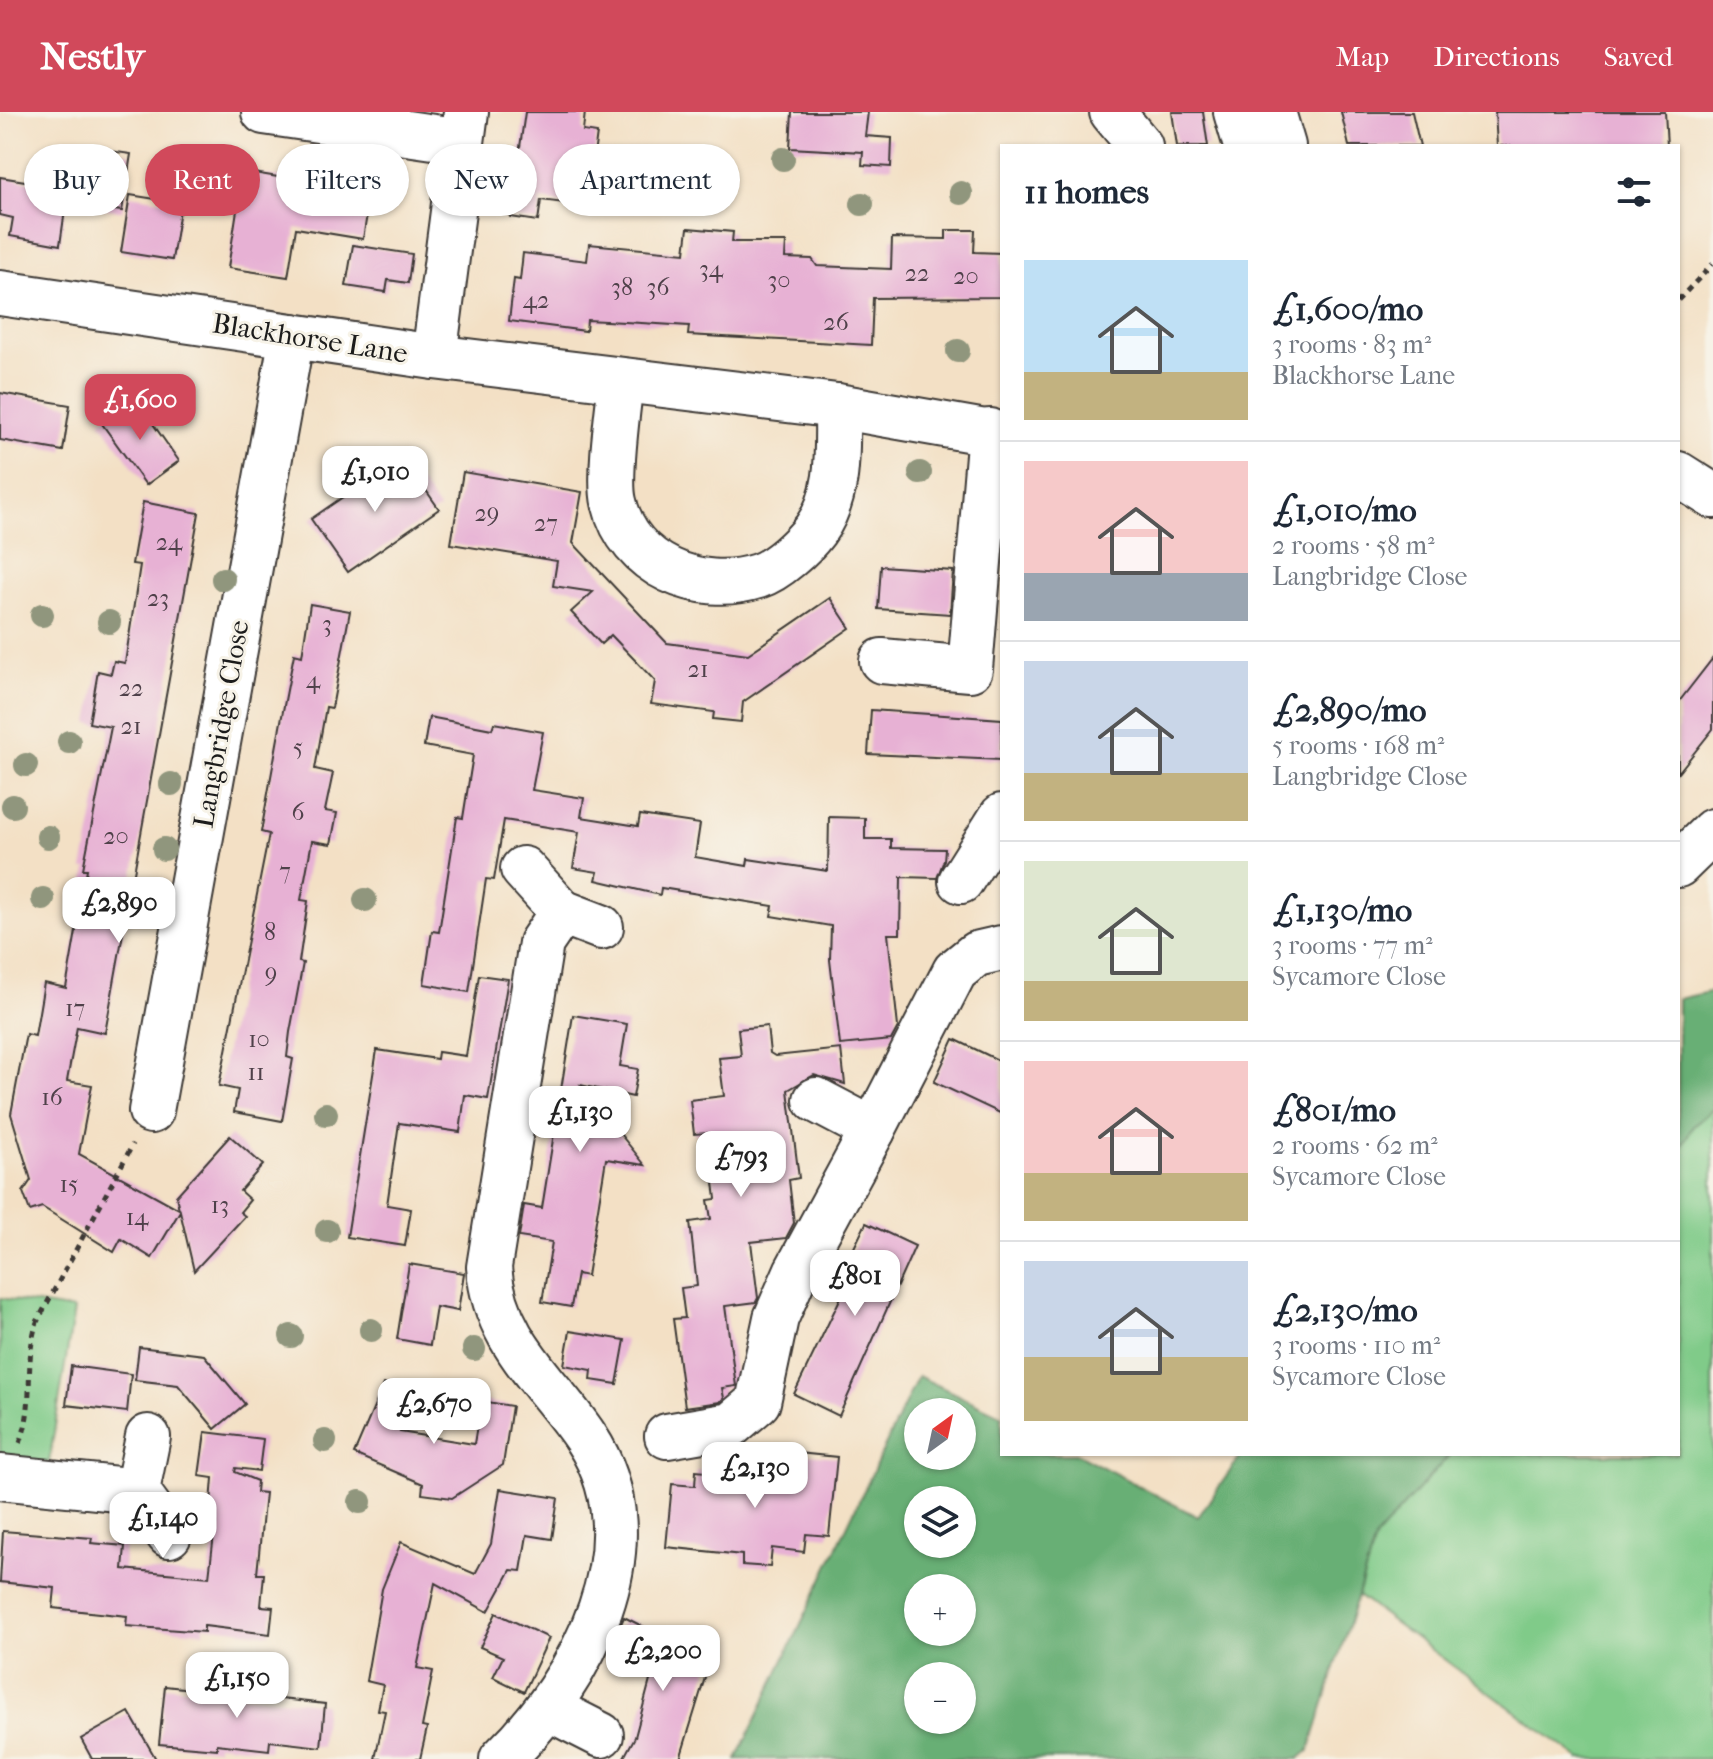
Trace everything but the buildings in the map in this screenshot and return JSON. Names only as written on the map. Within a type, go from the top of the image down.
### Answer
[{"type":"street","points":[[264,112],[464,127],[434,357]]},
{"type":"street","points":[[1112,112],[1138,144]]},
{"type":"street","points":[[1236,112],[1245,144]]},
{"type":"street","points":[[1273,112],[1282,144]]},
{"type":"street","name":"Blackhorse Lane","points":[[0,293],[434,357],[837,406],[996,433]]},
{"type":"street","name":"Langbridge Close","points":[[151,1111],[292,336]]},
{"type":"street","points":[[621,381],[614,502],[635,549],[683,578],[721,581],[760,575],[816,530],[833,494],[837,406]]},
{"type":"street","points":[[882,661],[970,669],[996,433]]},
{"type":"street","points":[[1680,475],[1713,496]]},
{"type":"street","points":[[961,881],[1000,819]]},
{"type":"street","points":[[1685,876],[1713,831]]},
{"type":"street","points":[[502,1759],[548,1708],[604,1600],[614,1563],[614,1531],[601,1469],[588,1441],[521,1357],[507,1334],[490,1289],[489,1267],[535,963],[547,931],[582,919],[523,869]]},
{"type":"street","points":[[667,1436],[731,1425],[758,1402],[770,1341],[786,1295],[955,971],[976,954],[1000,948]]},
{"type":"street","points":[[816,1100],[873,1130]]},
{"type":"street","points":[[148,1437],[137,1491],[169,1535]]},
{"type":"street","points":[[4,1477],[137,1491]]},
{"type":"street","points":[[548,1708],[601,1735]]},
{"type":"path","points":[[1680,298],[1713,264]]},
{"type":"path","points":[[4,1477],[29,1421],[32,1401],[29,1355],[37,1322],[151,1111]]},
{"type":"green space","points":[[1713,991],[1713,1109],[1693,1126],[1680,1149],[1680,999]]},
{"type":"green space","points":[[1713,1109],[1713,1759],[1580,1759],[1358,1596],[1376,1537],[1448,1456],[1680,1456],[1680,1149],[1693,1126]]},
{"type":"green space","points":[[0,1298],[74,1310],[49,1463],[0,1458]]},
{"type":"green space","points":[[918,1376],[964,1398],[908,1398]]},
{"type":"green space","points":[[976,1404],[1000,1415],[1000,1456],[1082,1456],[1198,1517],[1241,1456],[1448,1456],[1376,1537],[1309,1751],[1299,1759],[737,1759],[904,1406],[904,1470],[976,1470]]}]
